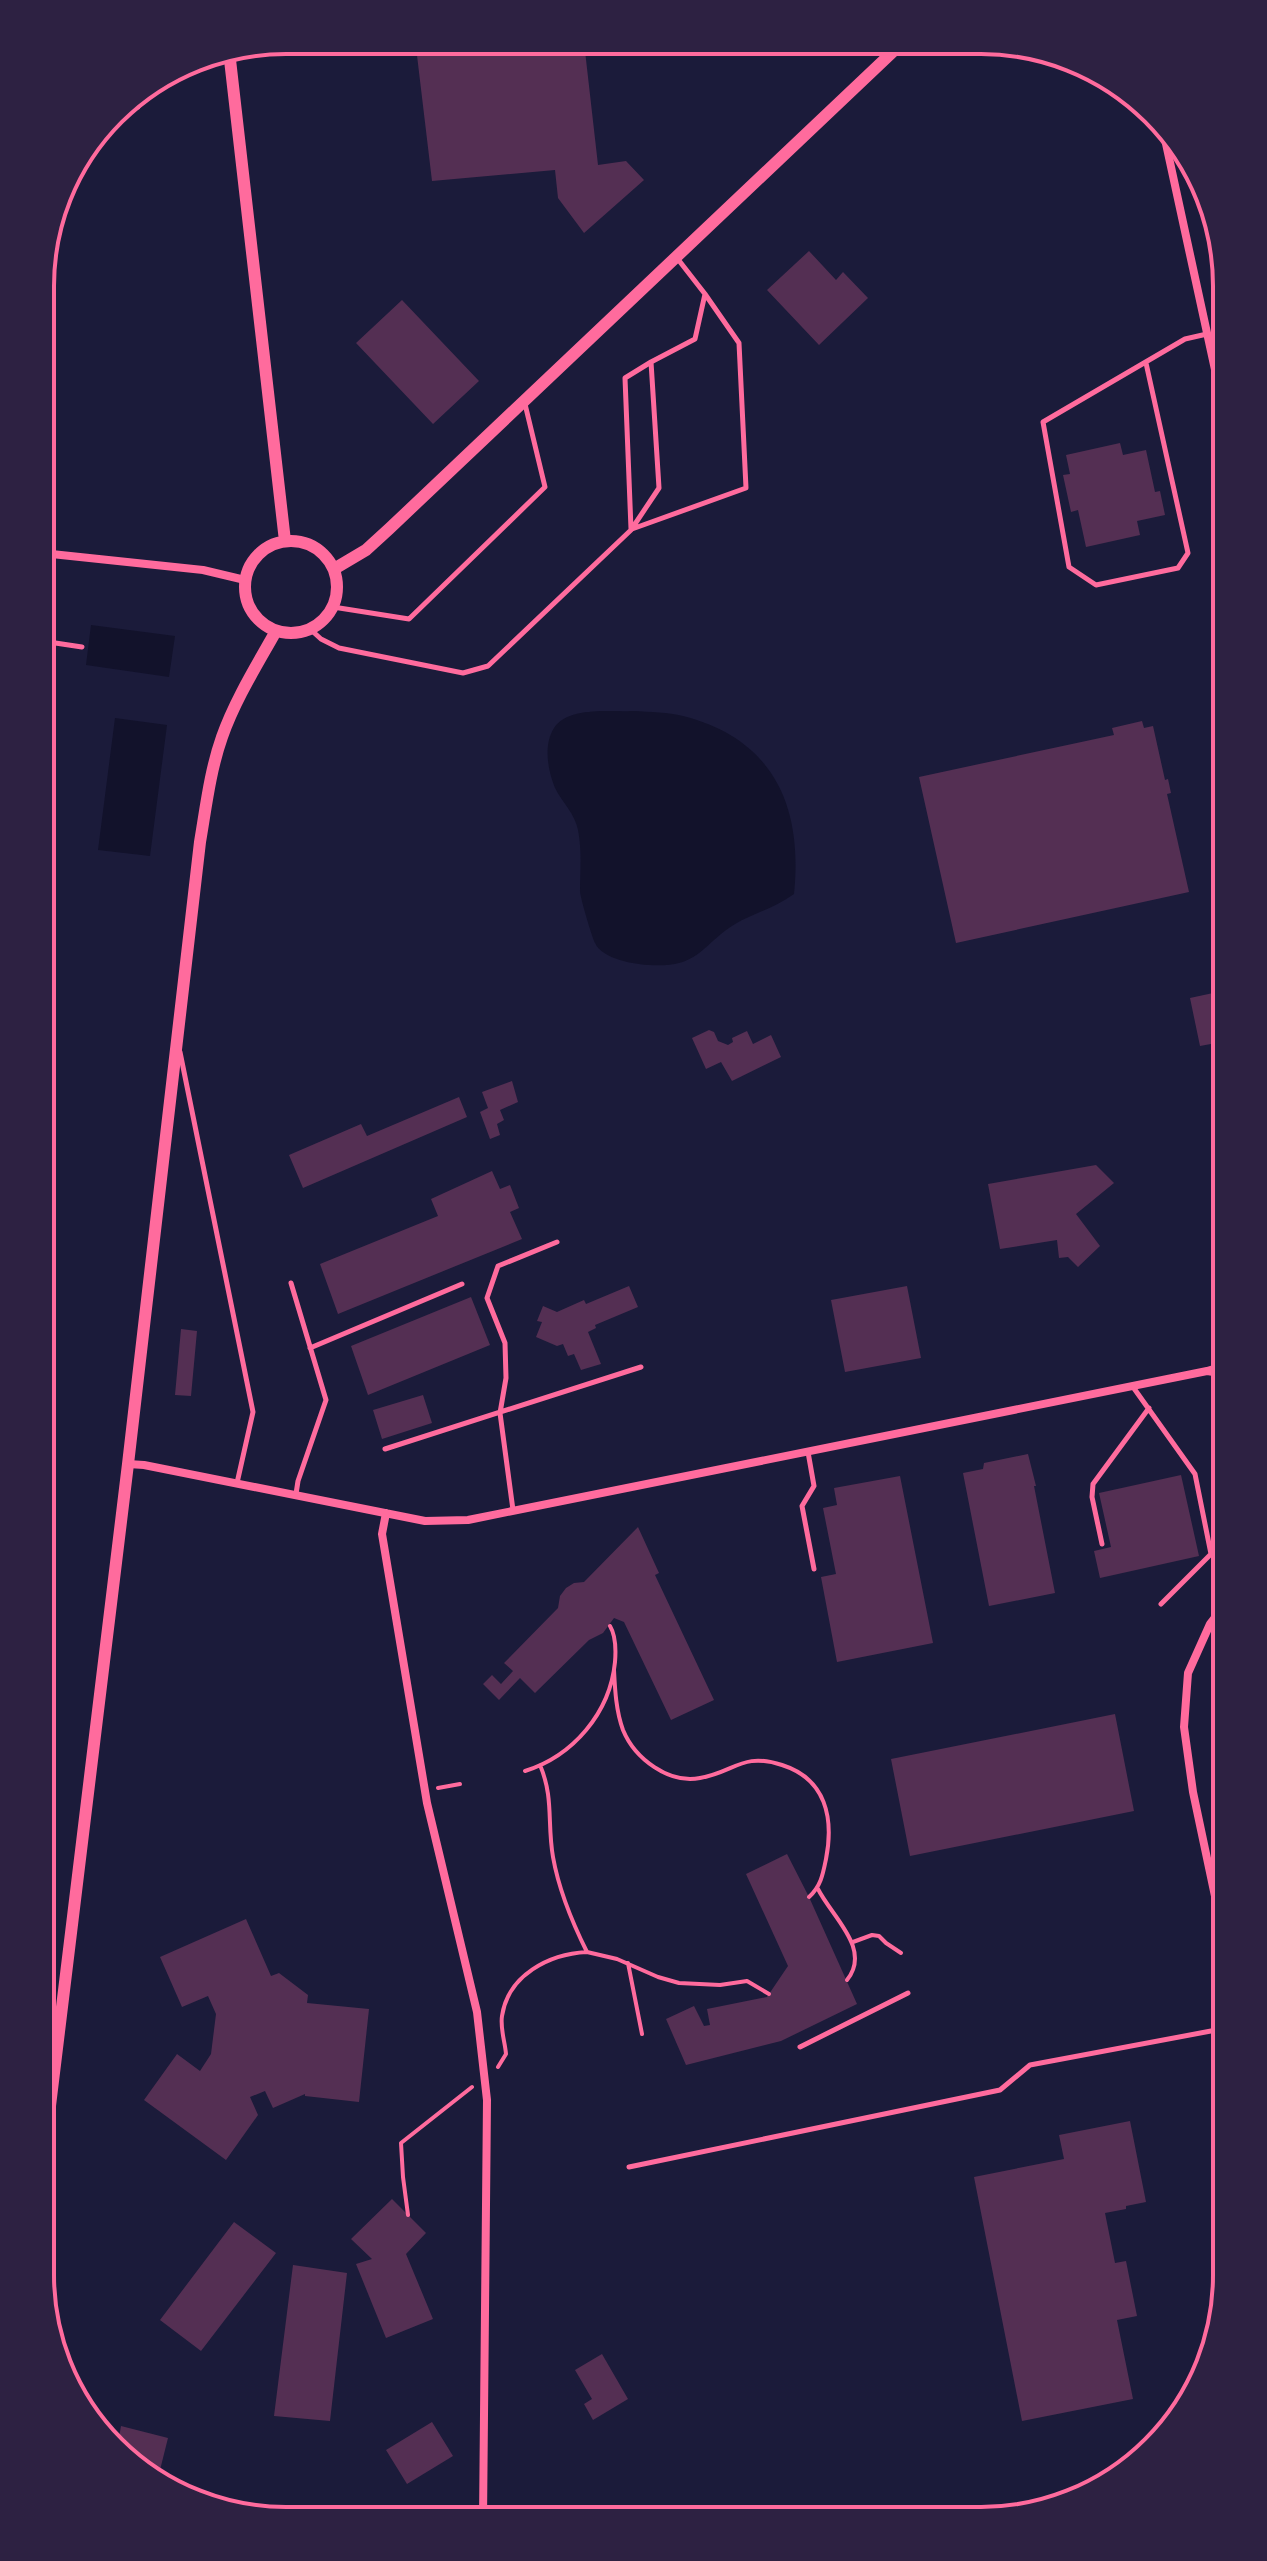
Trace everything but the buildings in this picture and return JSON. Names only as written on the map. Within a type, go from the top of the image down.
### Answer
[{"type":"street","points":[[334,569],[366,550],[890,54]]},
{"type":"street","points":[[230,61],[285,541]]},
{"type":"street","points":[[1167,148],[1213,357]]},
{"type":"street","points":[[301,541],[326,556],[334,569],[338,582],[333,607],[326,618],[310,629],[289,633],[276,631],[262,623],[252,611],[246,596],[245,580],[250,566],[271,545],[301,541]]},
{"type":"street","points":[[54,554],[203,570],[245,580]]},
{"type":"street","points":[[54,2073],[208,790],[222,737],[237,702],[276,631]]},
{"type":"street","points":[[128,1464],[425,1521],[468,1520],[1213,1369]]},
{"type":"street","points":[[1207,1371],[1213,1372]]},
{"type":"street","points":[[386,1513],[382,1534],[426,1790],[477,2012],[487,2100],[483,2507]]},
{"type":"street","points":[[1213,1620],[1188,1673],[1184,1727],[1193,1792],[1213,1887]]},
{"type":"lane","points":[[631,530],[746,488],[739,343],[677,257]]},
{"type":"lane","points":[[631,530],[625,378],[695,339],[705,294]]},
{"type":"lane","points":[[1146,363],[1188,553],[1178,568],[1096,585],[1069,567],[1043,422],[1185,339],[1208,333]]},
{"type":"lane","points":[[310,629],[339,648],[463,673],[488,666],[631,530],[659,488],[651,362]]},
{"type":"lane","points":[[333,607],[409,619],[545,487],[524,401]]},
{"type":"lane","points":[[54,643],[82,647]]},
{"type":"lane","points":[[177,1039],[253,1412],[237,1483]]},
{"type":"lane","points":[[513,1511],[500,1413],[506,1378],[505,1343],[487,1298],[498,1266],[557,1242]]},
{"type":"lane","points":[[291,1283],[326,1400],[296,1495]]},
{"type":"lane","points":[[310,1348],[462,1284]]},
{"type":"lane","points":[[385,1449],[641,1367]]},
{"type":"lane","points":[[1132,1386],[1195,1474],[1211,1554],[1161,1604]]},
{"type":"lane","points":[[1102,1544],[1092,1497],[1093,1484],[1149,1408]]},
{"type":"lane","points":[[808,1452],[814,1486],[802,1506],[814,1569]]},
{"type":"lane","points":[[800,2047],[908,1993]]},
{"type":"lane","points":[[629,2167],[1000,2090],[1030,2065],[1213,2031]]},
{"type":"path","points":[[610,1626],[615,1640],[616,1695],[624,1732],[644,1759],[657,1769],[686,1779],[701,1778],[750,1760],[766,1760],[801,1774],[822,1796],[830,1828],[818,1889],[809,1897]]},
{"type":"path","points":[[525,1771],[568,1748],[593,1722],[614,1670]]},
{"type":"path","points":[[540,1765],[550,1791],[553,1860],[569,1916],[587,1952],[609,1956],[679,1983],[720,1985],[747,1981],[769,1994]]},
{"type":"path","points":[[426,1790],[460,1784]]},
{"type":"path","points":[[818,1889],[853,1942],[854,1972],[847,1980]]},
{"type":"path","points":[[853,1942],[872,1935],[879,1936],[901,1953]]},
{"type":"path","points":[[628,1963],[642,2034]]},
{"type":"shaded area","points":[[91,625],[175,636],[169,677],[86,665]]},
{"type":"shaded area","points":[[634,711],[683,716],[740,741],[760,759],[776,781],[787,806],[793,833],[796,862],[794,894],[737,923],[693,957],[670,965],[620,960],[600,950],[595,943],[581,895],[578,830],[555,788],[549,766],[549,742],[554,728],[561,721],[579,713]]},
{"type":"shaded area","points":[[115,718],[167,725],[150,856],[98,850]]}]
